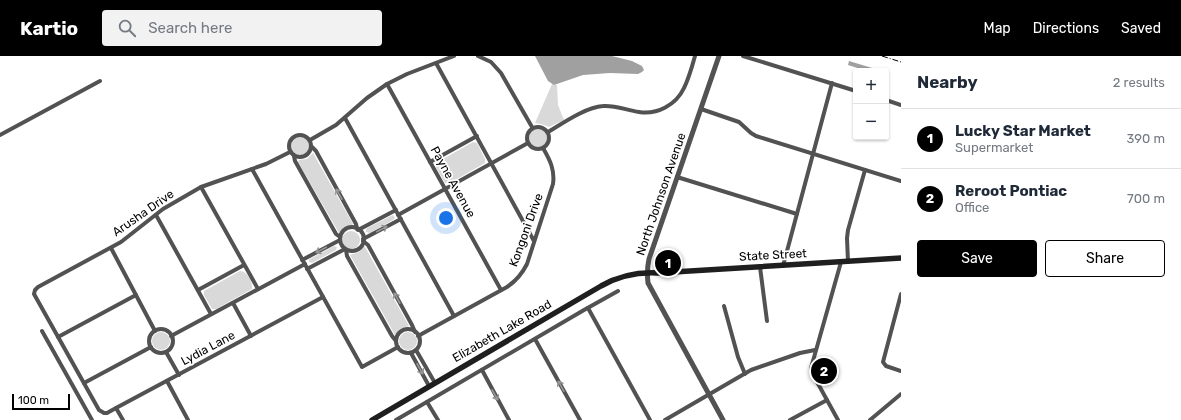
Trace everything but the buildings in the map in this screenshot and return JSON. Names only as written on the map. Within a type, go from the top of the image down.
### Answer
[{"type":"main road","name":"State Street","points":[[647,273],[848,262],[900,257]]},
{"type":"main road","name":"Elizabeth Lake Road","points":[[372,420],[608,283],[628,275],[647,273]]},
{"type":"street","points":[[310,140],[333,127],[367,98],[387,84],[403,76],[454,56]]},
{"type":"street","points":[[478,56],[491,62],[501,72],[532,128]]},
{"type":"street","points":[[548,132],[596,107],[611,106],[644,112],[664,108],[675,100],[683,90],[695,56]]},
{"type":"street","name":"North Johnson Avenue","points":[[719,56],[647,266],[647,273],[648,283],[723,420]]},
{"type":"street","points":[[743,56],[853,90]]},
{"type":"street","points":[[436,63],[534,241]]},
{"type":"street","points":[[0,134],[100,81]]},
{"type":"street","points":[[783,266],[832,83]]},
{"type":"street","name":"Payne Avenue","points":[[387,84],[501,290]]},
{"type":"street","points":[[889,101],[901,105]]},
{"type":"street","points":[[701,109],[739,122],[756,136],[901,181]]},
{"type":"street","points":[[345,118],[454,316]]},
{"type":"street","points":[[541,126],[548,132],[549,141],[543,148],[534,148],[528,143],[526,138],[527,134],[532,128],[541,126]]},
{"type":"street","points":[[299,135],[304,135],[310,140],[311,146],[310,152],[306,156],[300,158],[294,156],[288,148],[289,142],[292,138],[299,135]]},
{"type":"street","points":[[430,162],[476,136]]},
{"type":"street","points":[[398,214],[528,143]]},
{"type":"street","points":[[307,269],[346,250],[357,250],[361,246],[363,240],[362,234],[316,151],[311,146]]},
{"type":"street","name":"Kongoni Drive","points":[[417,334],[454,316],[501,290],[515,281],[522,272],[526,266],[554,181],[552,166],[543,148]]},
{"type":"street","name":"Arusha Drive","points":[[58,337],[35,297],[34,292],[38,287],[111,248],[127,238],[165,208],[201,187],[269,163],[290,152]]},
{"type":"street","points":[[294,156],[295,161],[340,239]]},
{"type":"street","points":[[252,169],[362,367],[398,347]]},
{"type":"street","points":[[848,262],[848,230],[865,170]]},
{"type":"street","points":[[677,177],[797,214]]},
{"type":"street","points":[[201,187],[258,289]]},
{"type":"street","points":[[363,240],[368,245],[417,334],[419,344],[416,350],[411,353],[404,352],[398,347],[347,256],[346,250],[341,245],[340,239],[342,233],[346,229],[358,229],[396,210]]},
{"type":"street","points":[[156,215],[211,314]]},
{"type":"street","points":[[363,240],[401,219]]},
{"type":"street","points":[[171,336],[258,289],[340,239]]},
{"type":"street","points":[[111,248],[156,331]]},
{"type":"street","points":[[838,420],[811,370],[811,366],[841,262]]},
{"type":"street","points":[[198,290],[244,265]]},
{"type":"street","points":[[760,267],[767,321]]},
{"type":"street","name":"Elizabeth Lake Road","points":[[396,420],[618,291]]},
{"type":"street","points":[[901,294],[883,362],[886,366],[901,371]]},
{"type":"street","points":[[136,295],[58,337],[84,383],[151,347]]},
{"type":"street","name":"Lydia Lane","points":[[84,383],[99,410],[102,413],[106,413],[323,297]]},
{"type":"street","points":[[233,303],[251,336]]},
{"type":"street","points":[[724,306],[738,357],[745,374]]},
{"type":"street","points":[[588,308],[650,420]]},
{"type":"street","points":[[164,330],[171,336],[172,345],[166,352],[158,352],[153,350],[151,347],[149,342],[150,338],[156,331],[164,330]]},
{"type":"street","points":[[396,341],[398,336],[403,331],[408,330],[417,334]]},
{"type":"street","points":[[42,331],[92,420]]},
{"type":"street","points":[[535,339],[580,420]]},
{"type":"street","points":[[416,350],[432,385]]},
{"type":"street","points":[[665,420],[753,369],[815,350]]},
{"type":"street","points":[[166,352],[179,375]]},
{"type":"street","points":[[411,353],[432,385]]},
{"type":"street","points":[[482,370],[509,420]]},
{"type":"street","points":[[167,381],[188,420]]},
{"type":"street","points":[[870,420],[901,394]]},
{"type":"street","points":[[790,420],[827,400]]},
{"type":"street","points":[[427,402],[438,420]]},
{"type":"street","points":[[116,408],[123,420]]},
{"type":"shaded area","points":[[535,56],[612,56],[632,61],[642,66],[644,70],[638,74],[610,73],[583,75],[554,85],[548,81]]},
{"type":"shaded area","points":[[849,61],[872,68],[858,68],[848,65]]},
{"type":"shaded area","points":[[552,84],[557,85],[558,105],[564,120],[549,127],[535,123]]},
{"type":"shaded area","points":[[538,129],[544,132],[547,138],[544,144],[538,147],[532,144],[529,138],[532,132]]},
{"type":"shaded area","points":[[300,137],[306,140],[309,146],[306,152],[300,155],[294,152],[291,146],[294,140]]},
{"type":"shaded area","points":[[473,142],[477,143],[485,159],[485,163],[450,183],[445,183],[436,167],[436,163]]},
{"type":"shaded area","points":[[313,153],[353,224],[345,227],[339,233],[298,162],[299,160],[307,159]]},
{"type":"shaded area","points":[[393,215],[395,218],[393,220],[370,233],[366,232],[367,228]]},
{"type":"shaded area","points":[[351,231],[357,234],[360,240],[357,246],[351,249],[345,246],[342,240],[345,234]]},
{"type":"shaded area","points":[[334,246],[337,247],[336,250],[312,263],[309,262],[310,259]]},
{"type":"shaded area","points":[[364,246],[409,326],[400,329],[395,335],[350,255],[359,252]]},
{"type":"shaded area","points":[[240,271],[243,271],[249,277],[252,283],[252,289],[216,309],[212,309],[204,295],[204,291]]},
{"type":"shaded area","points":[[161,332],[167,335],[170,341],[167,347],[161,350],[155,347],[152,341],[155,335]]},
{"type":"shaded area","points":[[408,332],[414,335],[417,341],[414,347],[408,350],[402,347],[399,341],[402,335]]},
{"type":"railway","points":[[882,56],[901,62]]},
{"type":"place","name":"Lucky Star Market","points":[[668,263]]},
{"type":"place","name":"Reroot Pontiac","points":[[824,371]]}]
